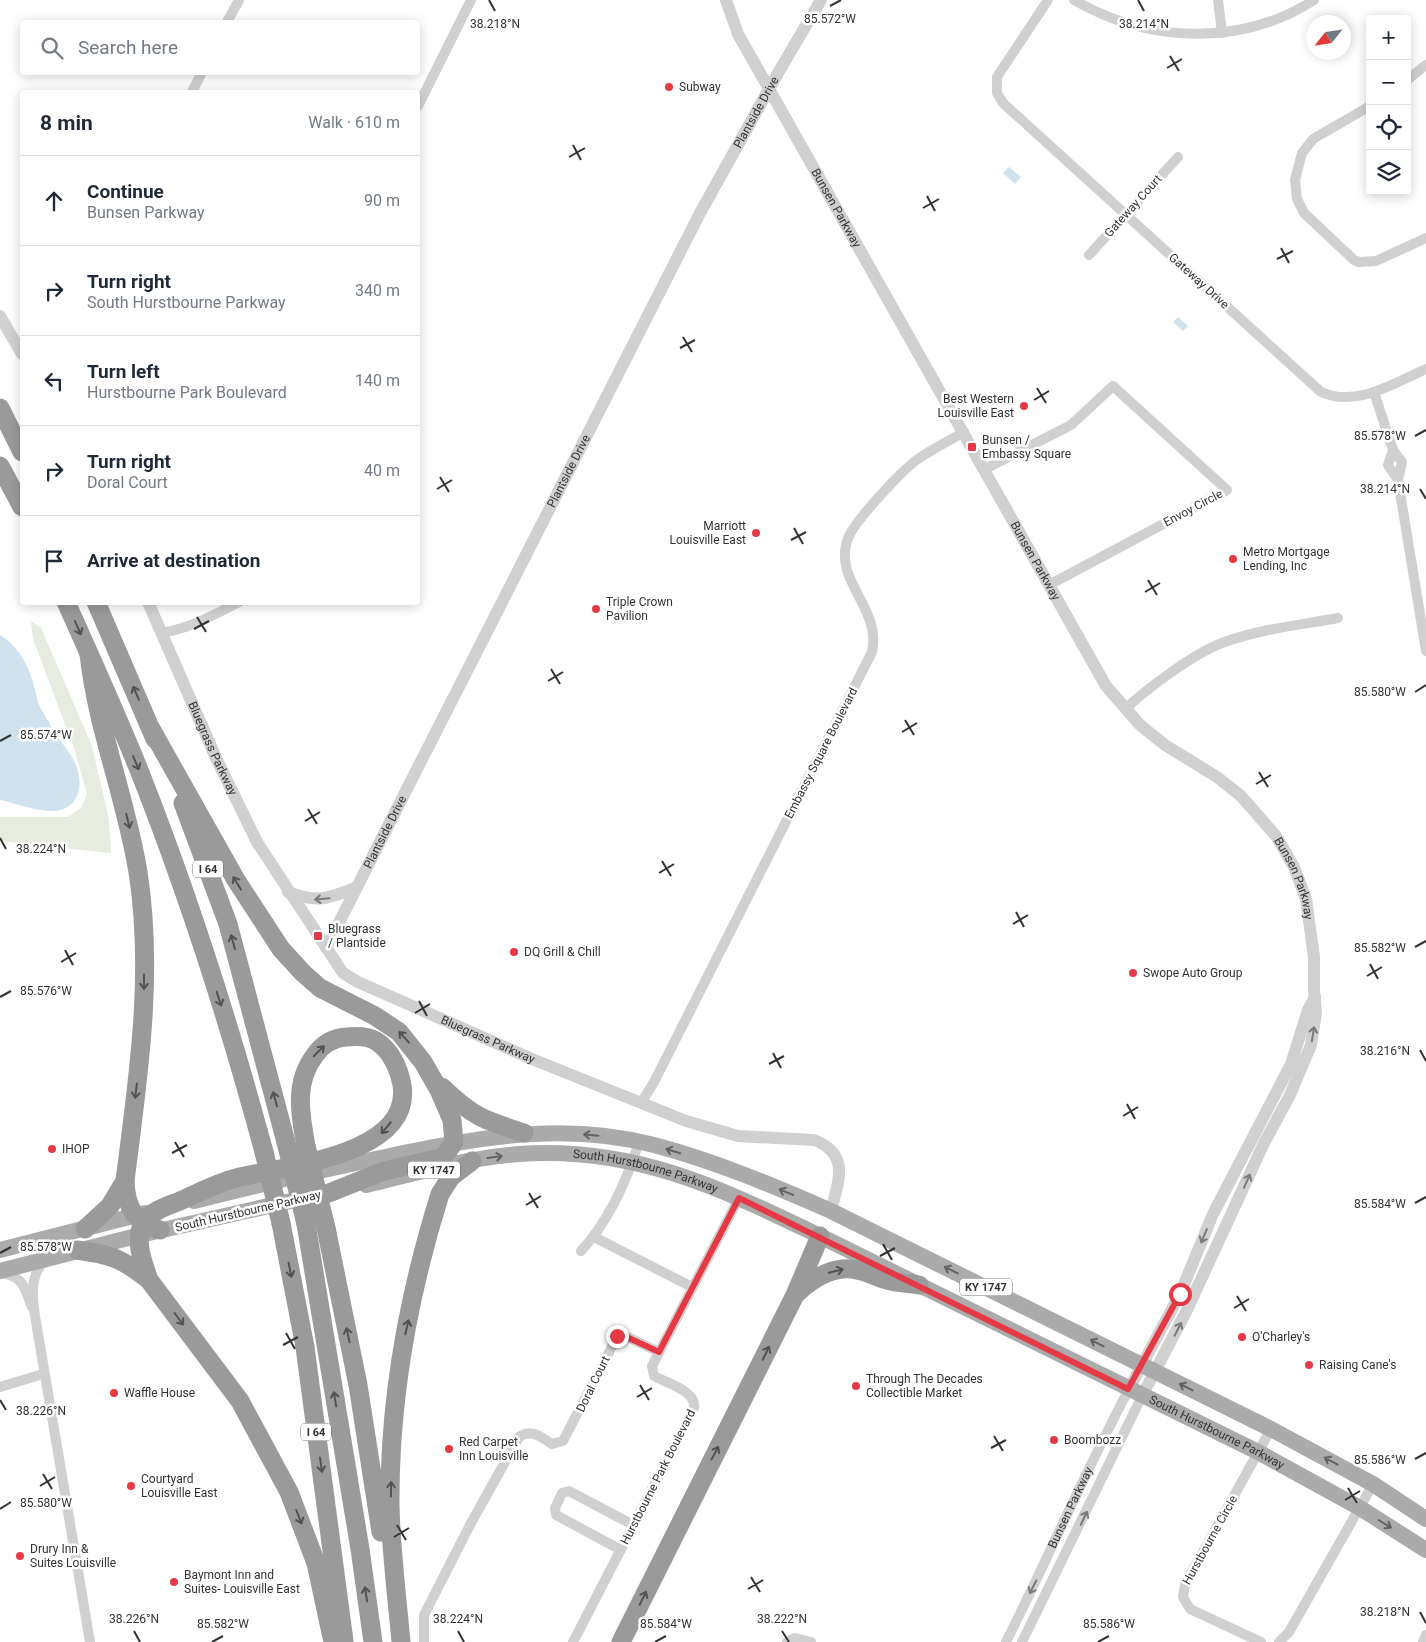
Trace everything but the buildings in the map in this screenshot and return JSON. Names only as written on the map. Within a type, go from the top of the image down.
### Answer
[{"type":"highway","points":[[0,408],[20,448]]},
{"type":"highway","points":[[0,466],[20,503]]},
{"type":"highway","name":"I 64","points":[[67,605],[139,770],[187,898],[242,1069],[281,1222],[305,1347],[345,1642]]},
{"type":"highway","name":"I 64","points":[[97,605],[189,817],[228,924],[297,1146],[306,1224],[360,1549],[373,1642]]},
{"type":"highway","points":[[89,654],[92,684],[130,830],[143,917],[144,995],[142,1042],[125,1181],[126,1200],[139,1224],[139,1251],[150,1280]]},
{"type":"highway","points":[[151,729],[236,880],[281,949],[320,988],[375,1016],[399,1032],[418,1055],[449,1111],[454,1142],[444,1156],[384,1171],[328,1193]]},
{"type":"highway","points":[[139,1224],[161,1209],[234,1179],[350,1151],[369,1143],[386,1131],[397,1113],[403,1091],[400,1071],[389,1054],[375,1040],[358,1036],[339,1037],[321,1047],[308,1064],[300,1090],[297,1146],[326,1228],[358,1385],[399,1642]]},
{"type":"highway","points":[[431,1077],[468,1111],[485,1121],[524,1133]]},
{"type":"highway","points":[[399,1642],[390,1507],[393,1410],[398,1370],[440,1194],[451,1177],[472,1161]]},
{"type":"highway","points":[[85,1229],[110,1206],[125,1181]]},
{"type":"highway","points":[[139,1224],[160,1230]]},
{"type":"highway","points":[[621,1642],[795,1295],[820,1236]]},
{"type":"highway","points":[[78,1250],[109,1254],[132,1266],[150,1280],[240,1401],[289,1492],[316,1564],[333,1642]]},
{"type":"highway","points":[[795,1295],[810,1281],[826,1273],[845,1269],[859,1270],[887,1280],[919,1285]]},
{"type":"main road","name":"South Hurstbourne Parkway","points":[[161,1209],[320,1170],[454,1142],[524,1133],[571,1134],[639,1142],[726,1168],[831,1211],[1271,1429],[1373,1484],[1426,1519]]},
{"type":"main road","name":"South Hurstbourne Parkway","points":[[160,1230],[472,1161],[519,1154],[551,1154],[633,1162],[675,1172],[739,1198],[820,1236],[1258,1452],[1360,1508],[1426,1550]]},
{"type":"main road","points":[[820,1236],[831,1211]]},
{"type":"main road","points":[[0,1250],[85,1229],[139,1224]]},
{"type":"main road","points":[[0,1272],[78,1250],[139,1224]]},
{"type":"street","points":[[229,20],[239,0]]},
{"type":"street","points":[[420,102],[471,0]]},
{"type":"street","name":"Bunsen Parkway","points":[[726,0],[738,34],[1106,686],[1125,709],[1165,745],[1217,777],[1241,796],[1276,836],[1294,867],[1306,899],[1311,925],[1316,1012],[1311,1045],[1186,1312],[1155,1372],[1135,1392],[1092,1459],[1050,1555],[1006,1642]]},
{"type":"street","name":"Plantside Drive","points":[[326,948],[354,888],[700,214],[821,0]]},
{"type":"street","name":"Gateway Drive","points":[[1048,0],[997,77],[997,93],[1003,102],[1322,392],[1344,398],[1364,396],[1426,369]]},
{"type":"street","points":[[1074,0],[1116,21],[1147,30],[1179,34],[1222,32],[1260,25],[1280,18],[1314,0]]},
{"type":"street","points":[[1218,0],[1222,32]]},
{"type":"street","points":[[1411,77],[1426,65]]},
{"type":"street","points":[[193,90],[200,75]]},
{"type":"street","points":[[1366,108],[1317,136],[1302,153],[1296,173],[1297,199],[1304,213],[1318,228],[1359,262],[1376,261],[1426,238]]},
{"type":"street","name":"Gateway Court","points":[[1089,255],[1178,156]]},
{"type":"street","points":[[0,316],[20,351]]},
{"type":"street","name":"Envoy Circle","points":[[985,469],[1071,425],[1113,386],[1227,490],[1049,585]]},
{"type":"street","points":[[1374,392],[1393,450],[1388,464],[1398,480],[1426,651]]},
{"type":"street","name":"Embassy Square Boulevard","points":[[641,1104],[654,1082],[872,652],[874,643],[873,624],[851,578],[846,562],[845,548],[849,536],[860,520],[908,467],[964,432]]},
{"type":"street","name":"Bluegrass Parkway","points":[[149,605],[236,802],[257,842],[288,892],[343,973],[358,982],[532,1059],[641,1104],[717,1132],[761,1138],[814,1140],[832,1149],[839,1167],[831,1211]]},
{"type":"street","points":[[161,633],[175,631],[210,618],[234,605]]},
{"type":"street","points":[[1125,709],[1147,690],[1222,643],[1246,636],[1338,618]]},
{"type":"street","points":[[288,892],[315,900],[329,899],[354,888]]},
{"type":"street","name":"Bunsen Parkway","points":[[1022,1642],[1135,1392],[1141,1364],[1180,1294],[1213,1214],[1291,1064],[1308,1010],[1315,997]]},
{"type":"street","points":[[581,1251],[594,1237],[633,1162],[639,1142]]},
{"type":"street","name":"Hurstbourne Park Boulevard","points":[[573,1642],[695,1403],[690,1395],[654,1376],[652,1366],[739,1198]]},
{"type":"street","points":[[594,1237],[692,1287]]},
{"type":"street","points":[[47,1259],[36,1270],[33,1279],[34,1312],[90,1642]]},
{"type":"street","points":[[0,1272],[16,1276],[20,1279],[34,1312]]},
{"type":"street","name":"Doral Court","points":[[424,1642],[424,1615],[471,1523],[519,1437],[525,1433],[532,1432],[552,1444],[559,1444],[563,1441],[618,1333],[659,1352]]},
{"type":"street","points":[[0,1387],[44,1374]]},
{"type":"street","name":"Hurstbourne Circle","points":[[1261,1642],[1190,1609],[1182,1594],[1184,1584],[1271,1429]]},
{"type":"street","points":[[1279,1642],[1289,1632],[1373,1484]]},
{"type":"street","points":[[618,1554],[556,1515],[555,1508],[562,1493],[569,1491],[633,1525]]},
{"type":"street","points":[[787,1642],[795,1638],[811,1642]]},
{"type":"shaded area","points":[[31,621],[41,628],[92,746],[109,819],[111,853],[0,841],[0,817],[68,817],[81,808],[87,794],[75,751],[33,639]]},
{"type":"water","points":[[1009,167],[1021,177],[1015,184],[1003,173]]},
{"type":"water","points":[[1178,317],[1188,326],[1183,331],[1173,322]]},
{"type":"water","points":[[0,635],[16,648],[26,664],[40,707],[78,770],[79,788],[77,796],[67,807],[59,810],[36,809],[0,800]]},
{"type":"place","name":"Subway","points":[[669,87]]},
{"type":"place","name":"Best Western Louisville East","points":[[1024,406]]},
{"type":"place","name":"Bunsen / Embassy Square","points":[[972,447]]},
{"type":"place","name":"Marriott Louisville East","points":[[756,533]]},
{"type":"place","name":"Metro Mortgage Lending, Inc","points":[[1233,559]]},
{"type":"place","name":"Triple Crown Pavilion","points":[[596,609]]},
{"type":"place","name":"Bluegrass / Plantside","points":[[318,936]]},
{"type":"place","name":"DQ Grill & Chill","points":[[514,952]]},
{"type":"place","name":"Swope Auto Group","points":[[1133,973]]},
{"type":"place","name":"IHOP","points":[[52,1149]]},
{"type":"place","name":"O'Charley's","points":[[1242,1337]]},
{"type":"place","name":"Raising Cane's","points":[[1309,1365]]},
{"type":"place","name":"Through The Decades Collectible Market","points":[[856,1386]]},
{"type":"place","name":"Waffle House","points":[[114,1393]]},
{"type":"place","name":"Boombozz","points":[[1054,1440]]},
{"type":"place","name":"Red Carpet Inn Louisville","points":[[449,1449]]},
{"type":"place","name":"Courtyard Louisville East","points":[[131,1486]]},
{"type":"place","name":"Drury Inn & Suites Louisville","points":[[20,1556]]},
{"type":"place","name":"Baymont Inn and Suites- Louisville East","points":[[174,1582]]},
{"type":"route","points":[[617,1336],[618,1333],[659,1352],[739,1198],[820,1236],[1128,1389],[1180,1294]]}]
